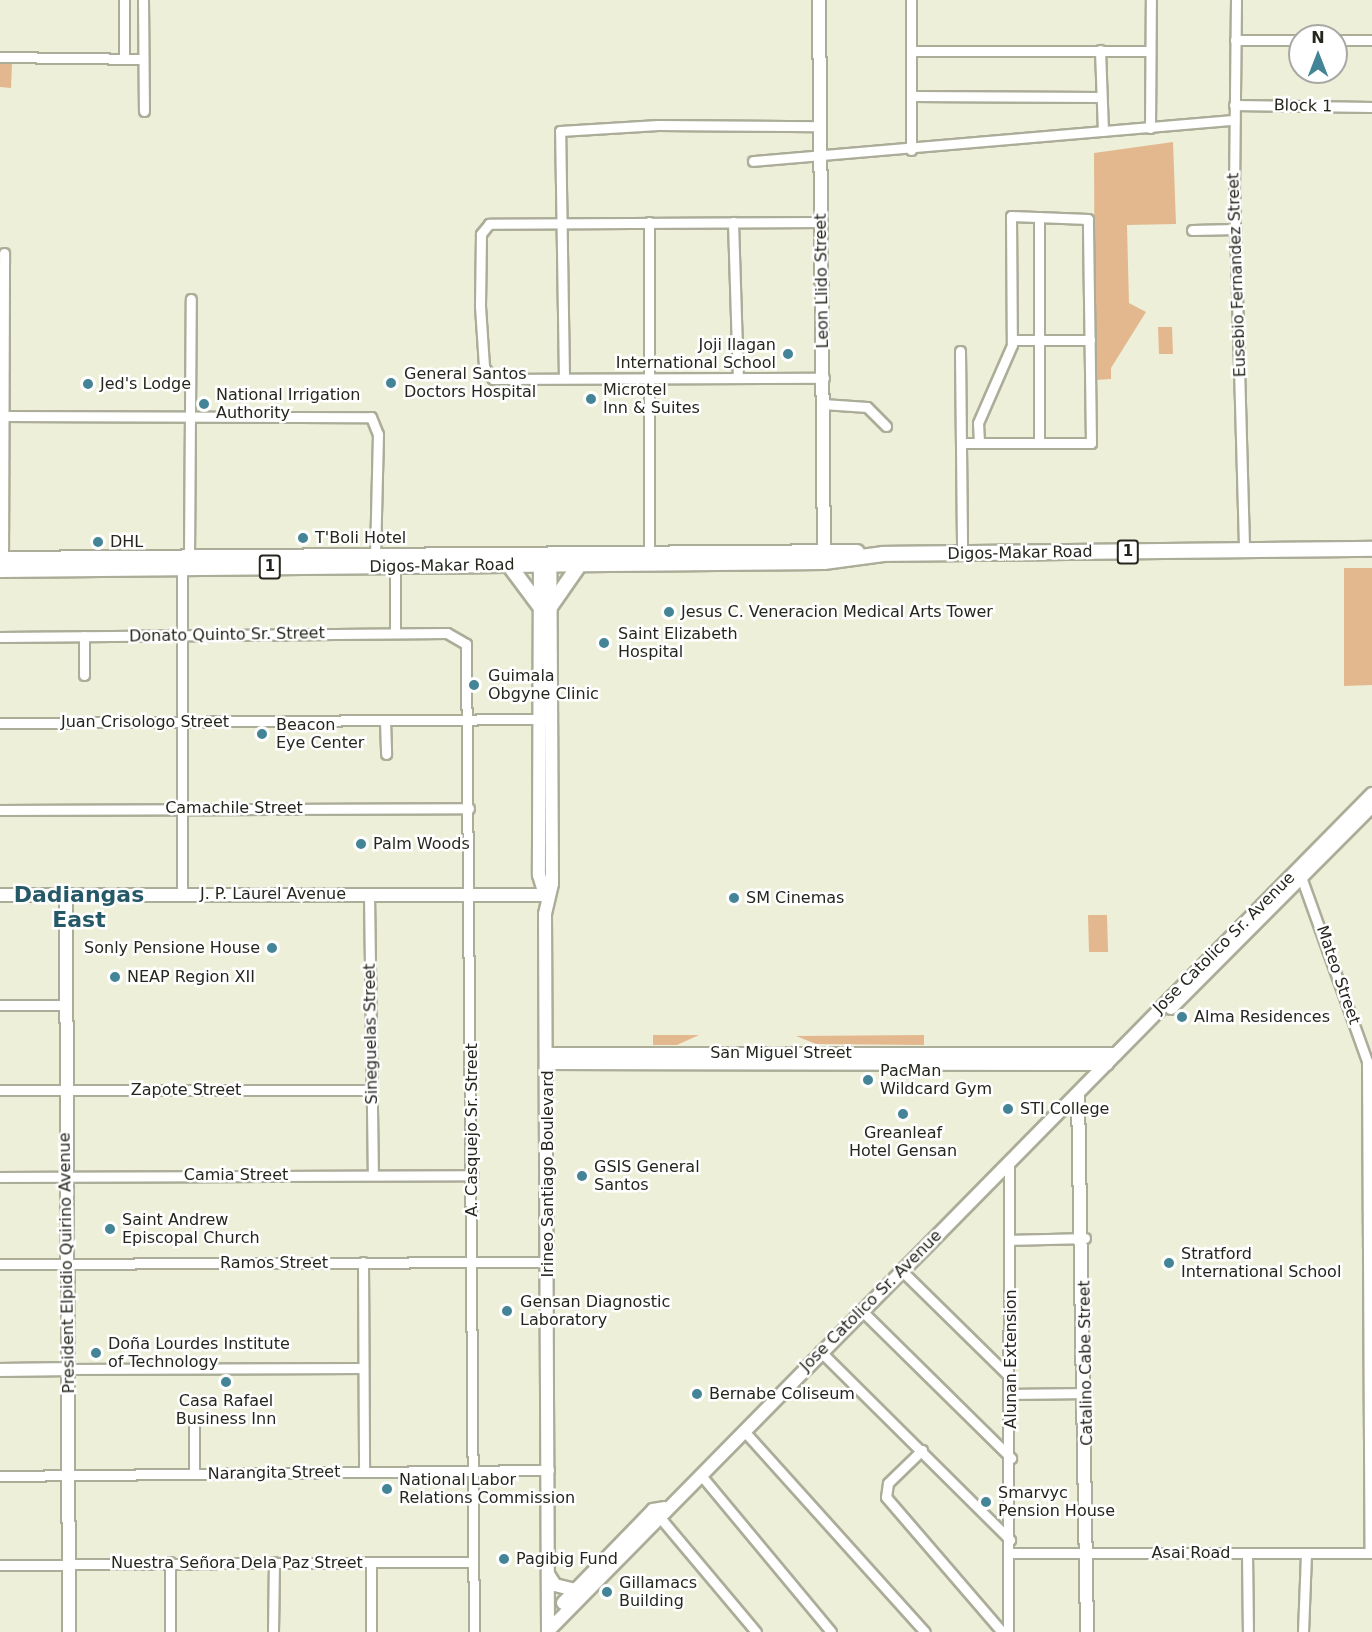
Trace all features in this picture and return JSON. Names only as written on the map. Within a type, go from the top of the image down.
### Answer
[{"type":"main road","name":"Leon Llido Street","points":[[819,0],[824,555]]},
{"type":"main road","name":"Digos-Makar Road","points":[[396,560],[509,565],[545,558],[580,564],[824,555],[1372,549]]},
{"type":"main road","name":"Digos-Makar Road","points":[[1,562],[545,558],[649,551],[824,555]]},
{"type":"main road","name":"Irineo Santiago Boulevard","points":[[545,558],[546,719],[552,884],[545,895],[548,1627]]},
{"type":"main road","points":[[509,565],[546,608],[580,564]]},
{"type":"main road","name":"Jose Catolico Sr. Avenue","points":[[548,1627],[575,1590],[744,1431],[820,1351],[1009,1165],[1299,873],[1372,794]]},
{"type":"main road","name":"Jose Catolico Sr. Avenue","points":[[1299,873],[1372,806]]},
{"type":"main road","name":"J. P. Laurel Avenue","points":[[0,895],[471,893],[545,895]]},
{"type":"main road","name":"President Elpidio Quirino Avenue","points":[[66,895],[69,1632]]},
{"type":"main road","name":"San Miguel Street","points":[[547,1059],[1113,1059]]},
{"type":"main road","name":"Catalino Cabe Street","points":[[1078,1094],[1087,1393],[1087,1632]]},
{"type":"main road","points":[[0,1370],[69,1370]]},
{"type":"main road","name":"Jose Catolico Sr. Avenue","points":[[548,1627],[659,1512]]},
{"type":"main road","points":[[548,1574],[555,1585],[575,1590]]},
{"type":"street","points":[[124,0],[124,59]]},
{"type":"street","points":[[143,0],[144,111]]},
{"type":"street","points":[[911,0],[911,150]]},
{"type":"street","points":[[1150,128],[1151,0]]},
{"type":"street","name":"Eusebio Fernandez Street","points":[[1236,0],[1234,120],[1244,551]]},
{"type":"street","points":[[1235,40],[1288,40]]},
{"type":"street","points":[[1348,40],[1372,40]]},
{"type":"street","points":[[912,51],[1150,51]]},
{"type":"street","points":[[1100,51],[1103,131]]},
{"type":"street","points":[[0,57],[142,59]]},
{"type":"street","points":[[912,96],[1100,97]]},
{"type":"street","name":"Block 1","points":[[1234,105],[1372,107]]},
{"type":"street","points":[[753,160],[911,150],[1234,120]]},
{"type":"street","points":[[564,378],[563,128],[820,126]]},
{"type":"street","points":[[961,443],[979,443],[1039,443],[1091,443],[1088,219],[1011,216],[1012,340],[978,423],[979,443]]},
{"type":"street","points":[[1039,217],[1039,443]]},
{"type":"street","points":[[649,222],[649,551]]},
{"type":"street","points":[[733,222],[738,378]]},
{"type":"street","points":[[821,222],[564,223],[484,226],[480,306],[488,376],[824,378]]},
{"type":"street","points":[[1192,230],[1236,229]]},
{"type":"street","points":[[1,562],[4,254]]},
{"type":"street","points":[[182,894],[182,636],[190,416],[191,299]]},
{"type":"street","points":[[1012,340],[1090,340]]},
{"type":"street","points":[[960,351],[962,554]]},
{"type":"street","points":[[823,404],[867,407],[885,426]]},
{"type":"street","points":[[2,416],[371,417],[378,434],[375,560]]},
{"type":"street","points":[[961,423],[978,423]]},
{"type":"street","points":[[396,560],[396,632]]},
{"type":"street","name":"Donato Quinto Sr. Street","points":[[0,636],[182,636],[396,632],[454,634]]},
{"type":"street","name":"A. Casquejo Sr. Street","points":[[454,634],[467,650],[471,893],[474,1632]]},
{"type":"street","points":[[84,636],[84,675]]},
{"type":"street","name":"Juan Crisologo Street","points":[[0,723],[546,719]]},
{"type":"street","points":[[385,721],[386,754]]},
{"type":"street","name":"Camachile Street","points":[[0,810],[469,808]]},
{"type":"street","name":"Mateo Street","points":[[1299,873],[1367,1061],[1371,1311],[1371,1552]]},
{"type":"street","name":"Sineguelas Street","points":[[369,894],[373,1174]]},
{"type":"street","points":[[0,1005],[66,1005]]},
{"type":"street","name":"Zapote Street","points":[[0,1090],[372,1090]]},
{"type":"street","name":"Alunan Extension","points":[[1008,1632],[1011,1458],[1009,1165]]},
{"type":"street","name":"Camia Street","points":[[0,1177],[472,1175]]},
{"type":"street","points":[[1010,1240],[1084,1238]]},
{"type":"street","points":[[363,1262],[364,1472]]},
{"type":"street","name":"Ramos Street","points":[[0,1264],[548,1262]]},
{"type":"street","points":[[902,1271],[1010,1377]]},
{"type":"street","points":[[861,1310],[1011,1458]]},
{"type":"street","points":[[820,1351],[1010,1540]]},
{"type":"street","points":[[69,1370],[363,1368]]},
{"type":"street","points":[[1010,1394],[1087,1393]]},
{"type":"street","points":[[194,1427],[194,1474]]},
{"type":"street","points":[[744,1431],[926,1632]]},
{"type":"street","points":[[922,1450],[888,1483],[886,1497],[1002,1632]]},
{"type":"street","name":"Narangita Street","points":[[0,1476],[549,1470]]},
{"type":"street","points":[[700,1474],[831,1632]]},
{"type":"street","points":[[659,1512],[756,1632]]},
{"type":"street","name":"Asai Road","points":[[1010,1552],[1371,1552]]},
{"type":"street","points":[[1247,1552],[1248,1632]]},
{"type":"street","points":[[1303,1632],[1306,1552]]},
{"type":"street","points":[[170,1562],[170,1632]]},
{"type":"street","name":"Nuestra Señora Dela Paz Street","points":[[0,1565],[170,1562],[474,1562]]},
{"type":"street","points":[[273,1632],[274,1562]]},
{"type":"street","points":[[371,1562],[371,1632]]},
{"type":"shaded area","points":[[0,63],[12,63],[11,88],[0,87]]},
{"type":"shaded area","points":[[1173,142],[1176,224],[1127,225],[1129,303],[1146,312],[1111,368],[1111,379],[1095,380],[1094,153]]},
{"type":"shaded area","points":[[1158,327],[1172,327],[1173,354],[1159,354]]},
{"type":"shaded area","points":[[1344,568],[1372,568],[1372,685],[1344,686]]},
{"type":"shaded area","points":[[1088,915],[1107,915],[1108,952],[1089,952]]},
{"type":"shaded area","points":[[653,1035],[699,1035],[677,1045],[653,1045]]},
{"type":"shaded area","points":[[924,1035],[924,1045],[816,1044],[796,1036]]},
{"type":"place","name":"Joji Ilagan International School","points":[[788,354]]},
{"type":"place","name":"General Santos Doctors Hospital","points":[[391,383]]},
{"type":"place","name":"Jed's Lodge","points":[[88,384]]},
{"type":"place","name":"Microtel Inn & Suites","points":[[591,399]]},
{"type":"place","name":"National Irrigation Authority","points":[[204,404]]},
{"type":"place","name":"T'Boli Hotel","points":[[303,538]]},
{"type":"place","name":"DHL","points":[[98,542]]},
{"type":"place","name":"Jesus C. Veneracion Medical Arts Tower","points":[[669,612]]},
{"type":"place","name":"Saint Elizabeth Hospital","points":[[604,643]]},
{"type":"place","name":"Guimala Obgyne Clinic","points":[[474,685]]},
{"type":"place","name":"Beacon Eye Center","points":[[262,734]]},
{"type":"place","name":"Palm Woods","points":[[361,844]]},
{"type":"place","name":"SM Cinemas","points":[[734,898]]},
{"type":"place","name":"Sonly Pensione House","points":[[272,948]]},
{"type":"place","name":"NEAP Region XII","points":[[115,977]]},
{"type":"place","name":"Alma Residences","points":[[1182,1017]]},
{"type":"place","name":"PacMan Wildcard Gym","points":[[868,1080]]},
{"type":"place","name":"STI College","points":[[1008,1109]]},
{"type":"place","name":"Greanleaf Hotel Gensan","points":[[903,1114]]},
{"type":"place","name":"GSIS General Santos","points":[[582,1176]]},
{"type":"place","name":"Saint Andrew Episcopal Church","points":[[110,1229]]},
{"type":"place","name":"Stratford International School","points":[[1169,1263]]},
{"type":"place","name":"Gensan Diagnostic Laboratory","points":[[507,1311]]},
{"type":"place","name":"Doña Lourdes Institute of Technology","points":[[96,1353]]},
{"type":"place","name":"Casa Rafael Business Inn","points":[[226,1382]]},
{"type":"place","name":"Bernabe Coliseum","points":[[697,1394]]},
{"type":"place","name":"National Labor Relations Commission","points":[[387,1489]]},
{"type":"place","name":"Smarvyc Pension House","points":[[986,1502]]},
{"type":"place","name":"Pagibig Fund","points":[[504,1559]]},
{"type":"place","name":"Gillamacs Building","points":[[607,1592]]},
{"type":"district","name":"Dadiangas East","points":[[79,906]]}]
